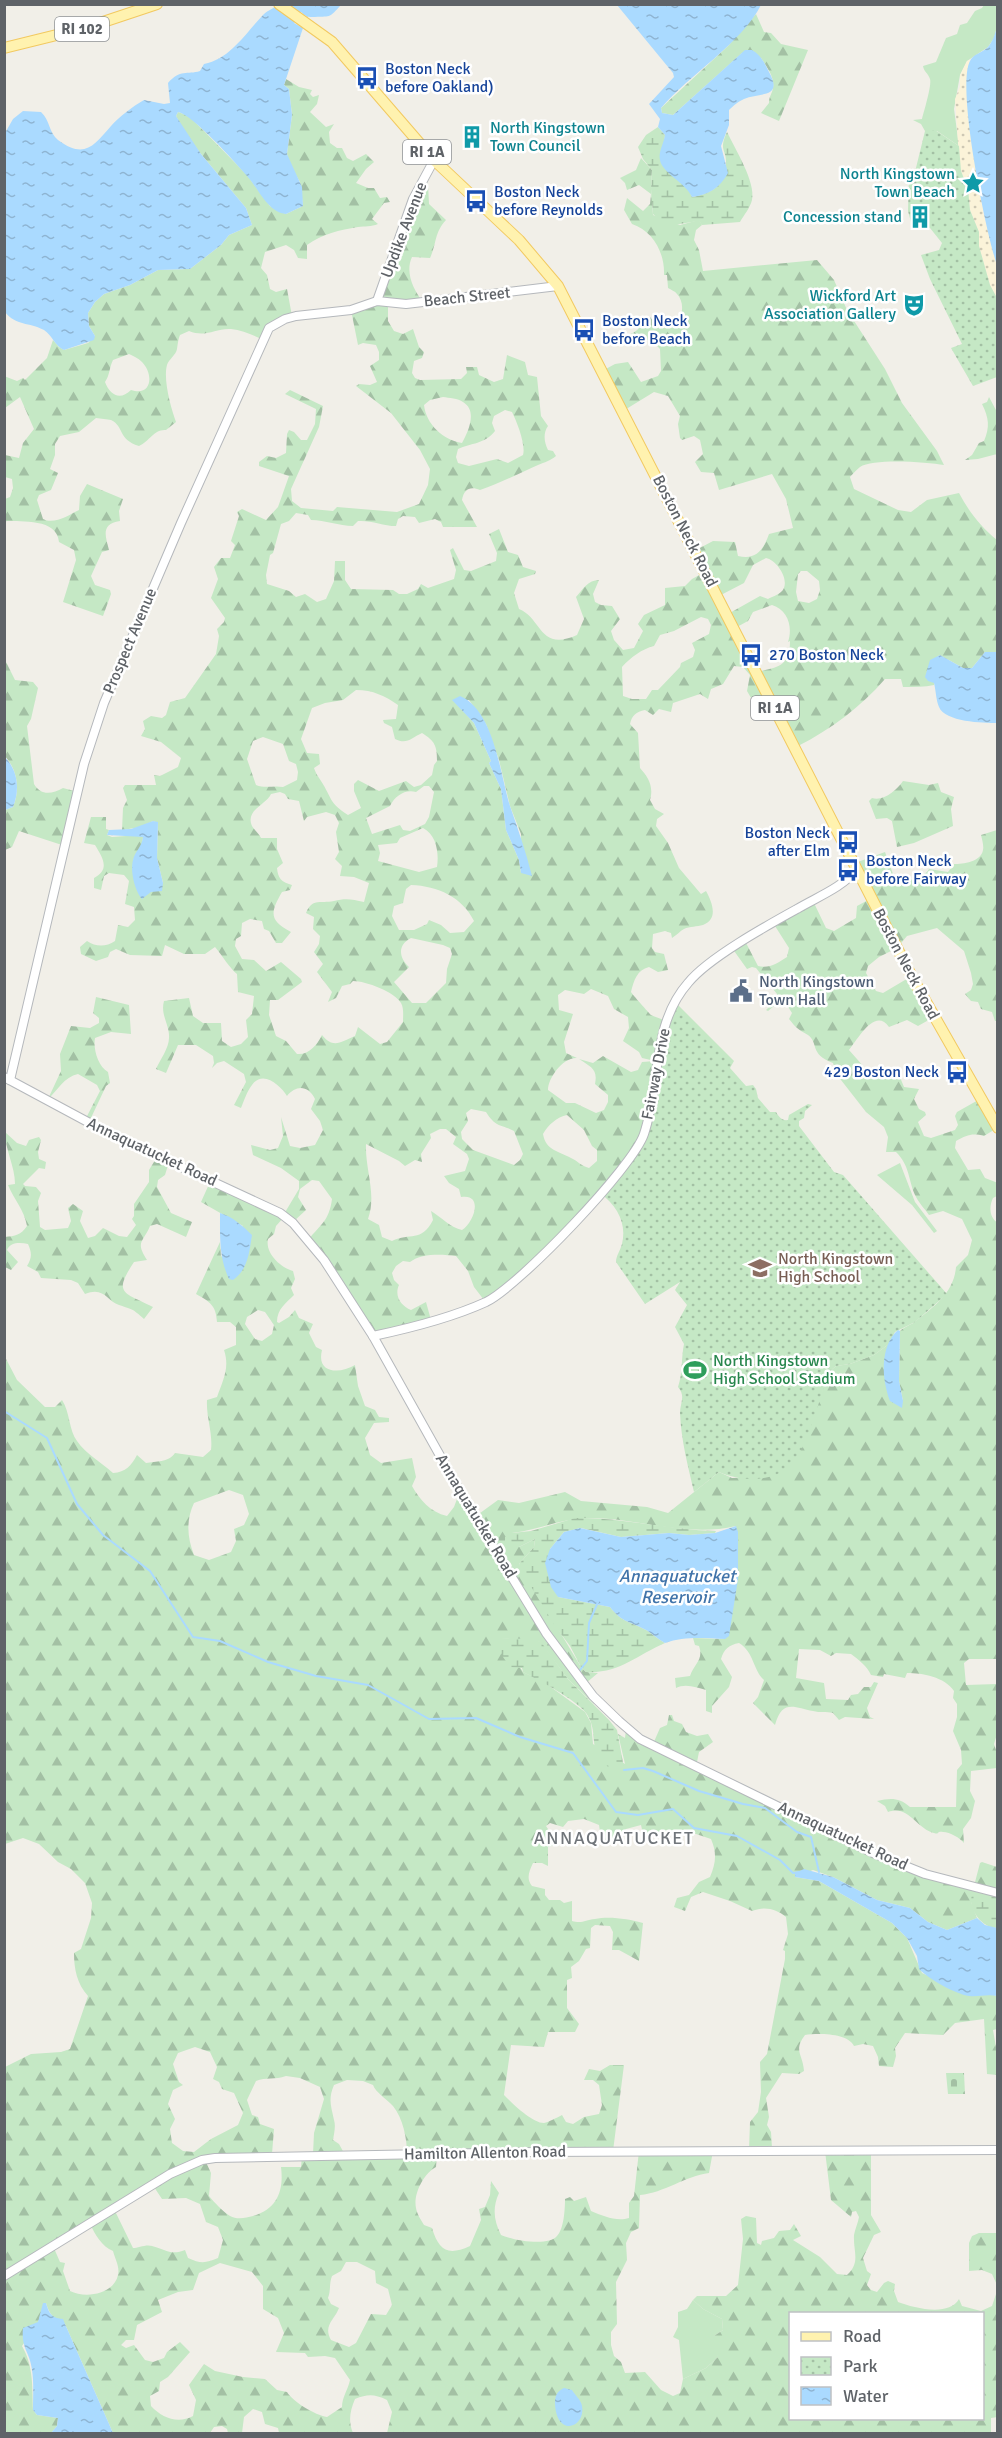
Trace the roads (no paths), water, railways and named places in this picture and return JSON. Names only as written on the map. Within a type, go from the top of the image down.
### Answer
[{"type":"main road","name":"RI 102","points":[[4,48],[79,29],[158,4]]},
{"type":"main road","name":"Boston Neck Road","points":[[279,4],[333,42],[434,160],[519,240],[558,286],[913,979],[998,1128]]},
{"type":"street","name":"Updike Avenue","points":[[377,301],[413,199],[434,160]]},
{"type":"street","name":"Beach Street","points":[[377,301],[406,304],[558,286]]},
{"type":"street","name":"Prospect Avenue","points":[[7,1079],[84,764],[104,703],[181,523],[269,328],[296,316],[351,310],[377,301]]},
{"type":"street","name":"Fairway Drive","points":[[373,1336],[456,1314],[487,1301],[518,1280],[594,1200],[631,1157],[643,1137],[649,1117],[663,1031],[674,1004],[688,982],[719,957],[794,910],[842,884],[857,869]]},
{"type":"street","name":"Annaquatucket Road","points":[[7,1079],[112,1135],[280,1213],[293,1223],[324,1260],[373,1336],[462,1494],[546,1633],[590,1692],[640,1739],[873,1853],[926,1874],[998,1893]]},
{"type":"street","name":"Hamilton Allenton Road","points":[[4,2276],[170,2174],[215,2157],[537,2152],[998,2150]]},
{"type":"water","points":[[277,4],[341,5],[328,16],[309,17],[301,12],[294,23],[303,28],[284,85],[289,89],[292,115],[287,154],[302,187],[303,206],[286,214],[274,209],[214,140],[193,121],[178,112],[176,116],[201,154],[246,208],[252,225],[229,235],[221,245],[190,269],[158,270],[130,285],[104,294],[88,313],[89,326],[95,336],[94,340],[64,350],[44,330],[18,322],[9,316],[5,312],[5,133],[13,119],[23,111],[41,112],[58,140],[75,149],[88,148],[122,115],[144,100],[170,103],[168,83],[172,79],[180,74],[200,71],[204,64],[222,57]]},
{"type":"water","points":[[617,5],[761,5],[741,33],[661,108],[662,113],[673,115],[745,50],[752,50],[760,57],[773,81],[772,91],[744,99],[729,110],[729,125],[721,146],[728,173],[717,187],[703,195],[692,197],[662,165],[660,154],[665,135],[658,127],[660,119],[649,104],[674,77],[673,73]]},
{"type":"water","points":[[997,27],[997,265],[974,161],[969,129],[967,76],[971,59],[988,47]]},
{"type":"water","points":[[985,652],[997,652],[997,723],[965,721],[949,716],[939,707],[934,683],[925,677],[930,660],[940,655],[963,668],[972,668]]},
{"type":"water","points":[[460,696],[472,703],[481,715],[494,744],[532,876],[521,873],[519,860],[506,830],[501,789],[489,763],[491,761],[474,723],[452,700]]},
{"type":"water","points":[[5,757],[15,774],[17,794],[13,807],[5,810]]},
{"type":"water","points":[[153,821],[158,822],[157,858],[163,883],[162,891],[151,892],[142,899],[134,881],[132,865],[143,837],[107,835],[109,830],[131,829]]},
{"type":"water","points":[[220,1213],[233,1219],[252,1235],[245,1266],[233,1280],[229,1279],[222,1255]]},
{"type":"water","points":[[898,1330],[900,1331],[899,1381],[902,1408],[890,1401],[884,1374],[885,1354],[892,1337]]},
{"type":"water","name":"Annaquatucket Reservoir","points":[[736,1526],[738,1579],[729,1636],[725,1639],[687,1638],[665,1643],[647,1630],[622,1618],[610,1607],[558,1597],[551,1587],[545,1563],[550,1549],[564,1532],[580,1528],[621,1537],[669,1533],[689,1535],[715,1533]]},
{"type":"water","points":[[804,1869],[833,1877],[877,1900],[910,1908],[928,1922],[947,1930],[977,1918],[985,1925],[997,1928],[997,1996],[963,1995],[923,1973],[919,1969],[917,1956],[907,1938],[892,1923],[819,1881],[795,1877],[795,1873]]},
{"type":"water","points":[[43,2303],[46,2303],[51,2315],[63,2319],[113,2433],[51,2433],[57,2426],[58,2418],[37,2415],[33,2410],[33,2375],[23,2341],[23,2328],[38,2322]]},
{"type":"water","points":[[564,2388],[572,2390],[582,2406],[580,2420],[570,2426],[560,2421],[555,2403],[556,2396]]},
{"type":"waterway","points":[[4,1411],[47,1438],[77,1504],[103,1535],[150,1571],[193,1637],[220,1641],[268,1662],[316,1676],[368,1685],[429,1719],[476,1718],[520,1737],[573,1753],[616,1812],[638,1815],[673,1809],[694,1828],[737,1836],[780,1860],[793,1873],[799,1872]]},
{"type":"waterway","points":[[580,1670],[587,1661],[589,1623],[598,1602]]},
{"type":"waterway","points":[[624,1770],[643,1768],[699,1791],[765,1808],[797,1832],[811,1837],[819,1872]]},
{"type":"place","name":"Boston Neck before Oakland)","points":[[367,78]]},
{"type":"place","name":"North Kingstown Town Council","points":[[472,137]]},
{"type":"place","name":"North Kingstown Town Beach","points":[[973,183]]},
{"type":"place","name":"Boston Neck before Reynolds","points":[[476,201]]},
{"type":"place","name":"Concession stand","points":[[920,217]]},
{"type":"place","name":"Wickford Art Association Gallery","points":[[914,305]]},
{"type":"place","name":"Boston Neck before Beach","points":[[584,330]]},
{"type":"place","name":"270 Boston Neck","points":[[751,655]]},
{"type":"place","name":"Boston Neck after Elm","points":[[848,842]]},
{"type":"place","name":"Boston Neck before Fairway","points":[[848,870]]},
{"type":"place","name":"North Kingstown Town Hall","points":[[741,991]]},
{"type":"place","name":"429 Boston Neck","points":[[957,1072]]},
{"type":"place","name":"North Kingstown High School","points":[[760,1268]]},
{"type":"place","name":"North Kingstown High School Stadium","points":[[695,1370]]},
{"type":"district","name":"ANNAQUATUCKET","points":[[614,1838]]}]
